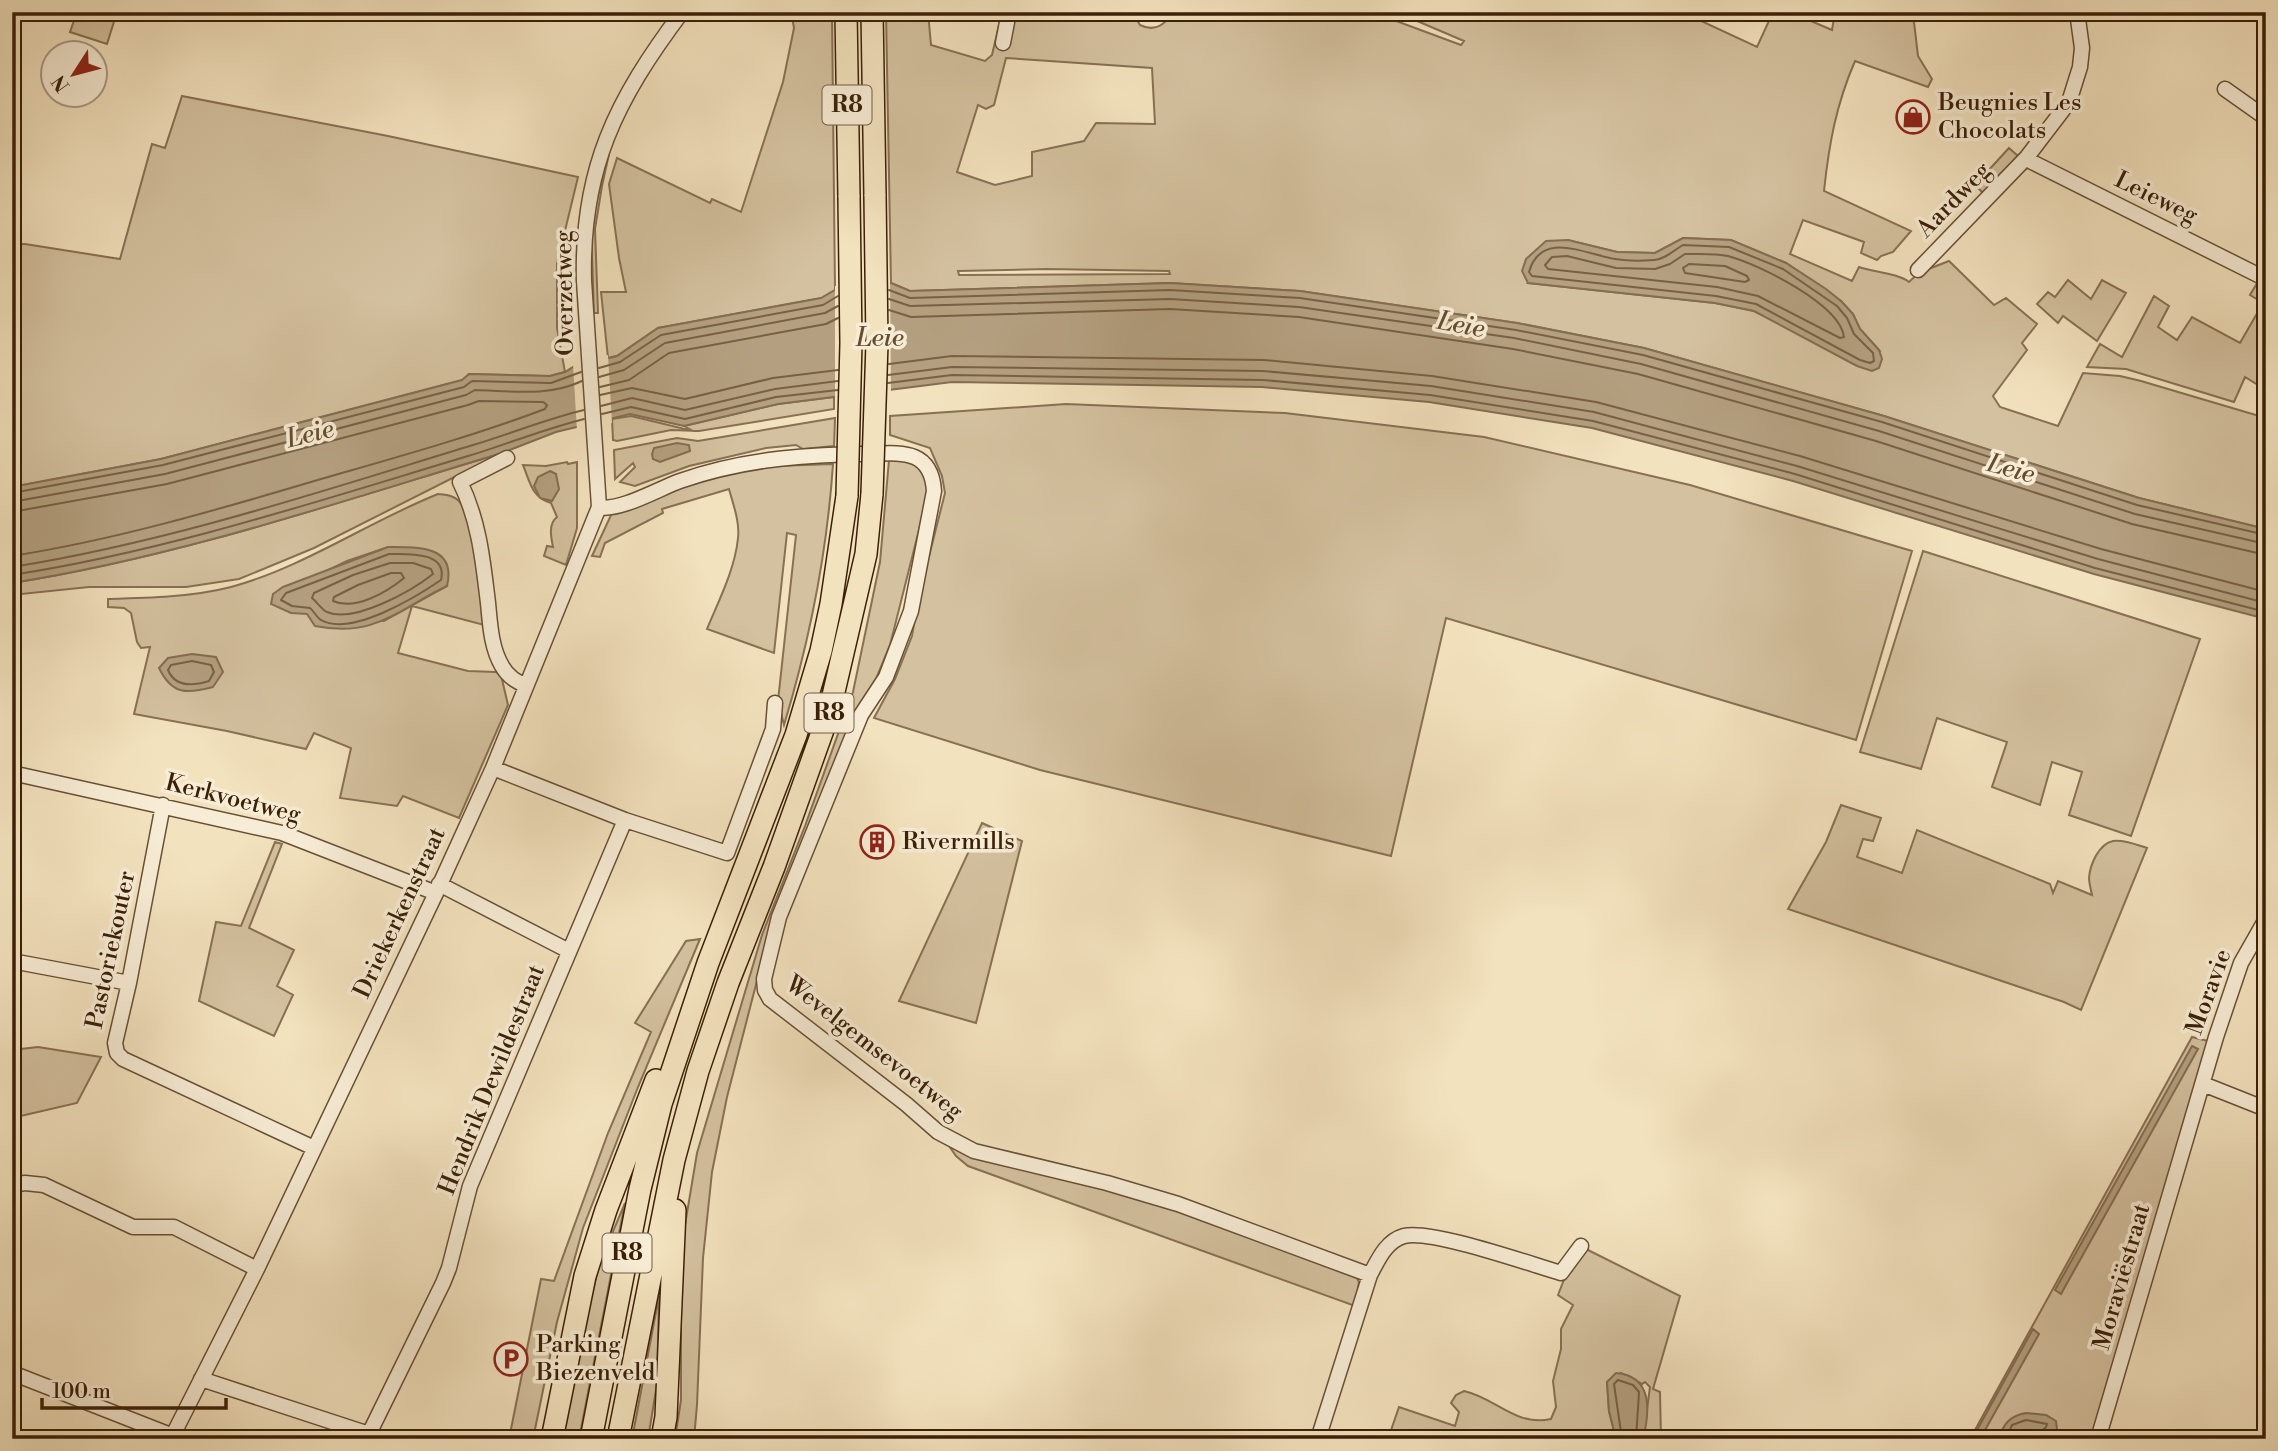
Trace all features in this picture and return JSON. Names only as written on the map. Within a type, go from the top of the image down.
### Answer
[{"type":"highway","name":"R8","points":[[591,1439],[640,1189],[661,1104],[708,963],[796,736],[821,651],[831,604],[847,496],[851,343],[846,12]]},
{"type":"highway","name":"R8","points":[[618,1439],[674,1160],[698,1071],[728,983],[830,713],[866,554],[873,494],[877,343],[872,12]]},
{"type":"highway","points":[[552,1439],[585,1276],[606,1210],[656,1080],[672,1069]]},
{"type":"highway","points":[[662,1439],[666,1417],[675,1209],[674,1160]]},
{"type":"street","name":"Overzetweg","points":[[590,387],[583,245],[593,177],[607,132],[642,70],[682,12]]},
{"type":"street","points":[[1003,43],[1009,12]]},
{"type":"street","name":"Aardweg","points":[[1918,270],[2027,158],[2069,102],[2076,84],[2082,48],[2077,12]]},
{"type":"street","points":[[2225,89],[2266,118]]},
{"type":"street","name":"Leieweg","points":[[2027,158],[2266,279]]},
{"type":"street","name":"Driekerkenstraat","points":[[172,1437],[257,1269],[438,889],[493,768],[599,507],[590,387]]},
{"type":"street","name":"Wevelgemsevoetweg","points":[[599,507],[613,507],[681,481],[760,460],[798,455],[896,452],[914,456],[927,464],[934,478],[934,491],[911,611],[886,677],[861,715],[779,917],[764,979],[765,990],[770,999],[938,1132],[974,1151],[1107,1183],[1178,1204],[1370,1275]]},
{"type":"street","points":[[508,458],[460,482],[470,505],[482,548],[492,636],[501,665],[511,678],[526,686]]},
{"type":"street","points":[[493,768],[625,820],[727,853],[773,729],[775,703]]},
{"type":"street","name":"Kerkvoetweg","points":[[12,773],[303,839],[438,889],[569,951]]},
{"type":"street","name":"Pastoriekouter","points":[[163,806],[115,1043],[117,1053],[123,1059],[314,1148]]},
{"type":"street","name":"Hendrik Dewildestraat","points":[[201,1379],[374,1436],[443,1283],[470,1186],[625,820]]},
{"type":"street","name":"Moravie","points":[[2190,1129],[2216,1037],[2241,963],[2266,919]]},
{"type":"street","points":[[12,961],[129,983]]},
{"type":"street","points":[[2203,1084],[2266,1109]]},
{"type":"street","name":"Moraviëstraat","points":[[2098,1439],[2190,1129]]},
{"type":"street","points":[[12,1185],[44,1185],[133,1227],[174,1227],[257,1269]]},
{"type":"street","points":[[1318,1439],[1370,1275],[1380,1255],[1396,1239],[1407,1235],[1471,1246],[1561,1273],[1581,1246]]},
{"type":"street","points":[[12,1373],[172,1437]]},
{"type":"shaded area","points":[[77,12],[117,12],[108,41],[108,38],[88,38],[70,32]]},
{"type":"shaded area","points":[[791,12],[832,12],[835,290],[822,298],[658,328],[617,356],[608,358],[601,292],[626,292],[609,184],[617,158],[710,203],[712,199],[741,212],[783,82],[794,28]]},
{"type":"shaded area","points":[[886,12],[928,12],[931,45],[985,61],[992,55],[1002,12],[1132,12],[1140,25],[1150,28],[1163,24],[1173,12],[1372,12],[1461,45],[1464,41],[1396,12],[1682,12],[1757,47],[1773,12],[1790,12],[1832,30],[1835,12],[1899,12],[1914,22],[1918,56],[1932,79],[1928,87],[1855,61],[1834,125],[1824,191],[1911,231],[1893,252],[1877,260],[1861,253],[1864,242],[1803,220],[1790,254],[1852,281],[1859,267],[1909,282],[1927,265],[1931,268],[1949,261],[1994,305],[2006,298],[2037,324],[2022,343],[2027,350],[1993,396],[2000,407],[2058,426],[2083,373],[2141,381],[2266,418],[2266,529],[2139,498],[1884,416],[1644,348],[1517,323],[1300,291],[1170,283],[910,291],[891,283]],"holes":[[[1006,58],[1152,68],[1155,124],[1096,123],[1084,141],[1032,152],[1032,176],[995,185],[957,172],[978,105],[986,109],[994,105]],[[1683,238],[1731,240],[1786,263],[1841,301],[1853,314],[1860,329],[1879,350],[1791,329],[1754,311],[1715,303],[1528,283],[1568,240],[1617,252],[1655,253]],[[1046,269],[1169,271],[1170,274],[959,275],[958,271]]]},
{"type":"shaded area","points":[[182,96],[578,177],[557,264],[557,328],[565,372],[550,376],[469,374],[463,380],[161,459],[12,487],[12,244],[120,259],[152,144],[165,148]]},
{"type":"shaded area","points":[[2009,148],[2018,156],[1984,194],[1975,185]]},
{"type":"shaded area","points":[[607,153],[609,154],[595,229],[598,313],[594,313],[591,227]]},
{"type":"shaded area","points":[[2068,280],[2091,299],[2102,280],[2126,293],[2097,341],[2063,316],[2058,323],[2037,304],[2048,292],[2055,297]]},
{"type":"shaded area","points":[[2259,280],[2266,283],[2266,331],[2260,341],[2266,345],[2266,383],[2263,388],[2245,377],[2234,402],[2126,369],[2087,367],[2100,344],[2122,357],[2154,296],[2169,306],[2158,327],[2177,340],[2192,317],[2240,343],[2263,303],[2250,295]]},
{"type":"shaded area","points":[[834,397],[834,409],[693,431],[684,426],[778,404]]},
{"type":"shaded area","points":[[1066,404],[1285,413],[1484,437],[1690,485],[1912,551],[1856,740],[1446,618],[1391,856],[1040,770],[874,718],[895,679],[912,636],[918,600],[945,493],[942,476],[930,448],[890,435],[890,416]]},
{"type":"shaded area","points":[[631,416],[692,431],[671,430],[617,441],[613,440],[612,419]]},
{"type":"shaded area","points":[[835,418],[834,446],[803,449],[796,445],[766,448],[689,466],[635,486],[620,482],[635,467],[633,463],[615,479],[614,450],[677,438],[698,441]]},
{"type":"shaded area","points":[[502,453],[314,548],[239,579],[186,587],[89,587],[12,595],[12,583],[74,572],[198,543]]},
{"type":"shaded area","points":[[889,460],[914,462],[924,471],[927,498],[890,645],[876,679],[848,731],[768,938],[727,1097],[712,1172],[703,1258],[694,1439],[675,1439],[681,1400],[684,1231],[697,1153],[762,935],[853,692],[880,562]]},
{"type":"shaded area","points":[[577,462],[577,528],[566,565],[544,556],[547,546],[553,547],[551,527],[557,517],[551,503],[532,489],[523,465],[546,466]]},
{"type":"shaded area","points":[[833,464],[816,596],[784,725],[778,701],[796,535],[787,533],[774,653],[707,629],[734,561],[738,538],[736,513],[729,489],[662,509],[663,513],[605,543],[600,557],[592,556],[612,513],[663,493],[748,467]]},
{"type":"shaded area","points":[[438,494],[452,496],[459,501],[473,541],[484,625],[412,606],[398,653],[468,671],[496,672],[501,675],[508,705],[459,818],[403,796],[397,806],[340,798],[351,748],[314,733],[306,749],[134,714],[150,647],[141,648],[137,642],[131,613],[124,608],[108,607],[108,599],[185,595],[231,587],[284,568]],"holes":[[[388,547],[447,586],[384,621],[307,614],[320,574],[347,561]]]},
{"type":"shaded area","points":[[1923,551],[2200,639],[2131,836],[2069,815],[2082,772],[2052,762],[2040,805],[1992,787],[2007,742],[1937,718],[1921,769],[1860,752]]},
{"type":"shaded area","points":[[1841,805],[1881,818],[1873,841],[1863,839],[1857,857],[1902,873],[1917,830],[2050,884],[2053,893],[2058,881],[2092,895],[2089,878],[2091,867],[2096,855],[2108,843],[2122,841],[2147,848],[2081,1010],[1788,909],[1826,842]]},
{"type":"shaded area","points":[[982,823],[1022,841],[976,1023],[899,1001]]},
{"type":"shaded area","points":[[275,842],[282,844],[249,928],[294,950],[277,986],[293,995],[274,1036],[199,1001],[216,922],[241,926]]},
{"type":"shaded area","points":[[700,939],[583,1228],[557,1322],[533,1439],[509,1439],[541,1279],[554,1281],[608,1133],[651,1032],[635,1023],[686,941]]},
{"type":"shaded area","points":[[2192,1037],[2208,1041],[2096,1439],[1970,1439]]},
{"type":"shaded area","points":[[38,1047],[101,1057],[77,1103],[12,1118],[12,1050]]},
{"type":"shaded area","points":[[947,1143],[1135,1195],[1356,1276],[1359,1282],[1355,1306],[968,1166],[956,1156]]},
{"type":"shaded area","points":[[625,1203],[579,1439],[558,1439],[600,1262]]},
{"type":"shaded area","points":[[1584,1248],[1680,1296],[1653,1389],[1660,1392],[1661,1439],[1643,1439],[1650,1387],[1645,1382],[1642,1384],[1621,1373],[1607,1382],[1609,1411],[1616,1439],[1388,1439],[1399,1407],[1455,1426],[1459,1412],[1451,1403],[1456,1395],[1464,1391],[1517,1416],[1527,1419],[1551,1419],[1556,1407],[1553,1381],[1561,1349],[1561,1329],[1573,1305],[1558,1295],[1565,1277]]},
{"type":"shaded area","points":[[659,1296],[657,1384],[648,1439],[632,1439]]},
{"type":"water","points":[[1683,238],[1731,240],[1786,263],[1826,289],[1853,314],[1860,329],[1879,350],[1882,359],[1879,368],[1872,371],[1857,366],[1754,311],[1715,303],[1528,283],[1522,271],[1526,259],[1546,241],[1568,240],[1617,252],[1655,253]]},
{"type":"water","name":"Leie","points":[[891,283],[910,291],[1170,283],[1300,291],[1517,323],[1644,348],[1884,416],[2139,498],[2266,529],[2266,619],[2094,574],[1793,481],[1592,428],[1429,402],[1262,387],[952,382],[778,404],[684,426],[630,414],[556,432],[502,453],[198,543],[74,572],[12,583],[12,487],[161,459],[462,380],[469,374],[550,376],[617,356],[658,328],[821,298],[835,290]]},
{"type":"water","points":[[677,443],[689,445],[690,451],[660,462],[653,459],[654,448]]},
{"type":"water","points":[[550,471],[556,474],[559,489],[552,501],[540,498],[534,486],[538,477]]},
{"type":"water","points":[[388,547],[411,547],[432,551],[440,556],[449,573],[447,586],[385,620],[354,628],[315,626],[307,614],[291,613],[271,604],[273,594],[283,587]]},
{"type":"water","points":[[192,654],[216,657],[223,672],[213,687],[195,691],[181,690],[164,677],[159,668],[168,658]]},
{"type":"water","points":[[2192,1046],[2198,1049],[2061,1294],[2055,1290]]},
{"type":"water","points":[[2033,1329],[2039,1334],[1980,1439],[1972,1439]]},
{"type":"water","points":[[1616,1373],[1637,1381],[1643,1388],[1647,1417],[1643,1439],[1616,1439],[1609,1411],[1607,1382]]},
{"type":"water","points":[[2026,1413],[2046,1415],[2056,1421],[2057,1429],[2042,1439],[1998,1439],[2008,1422],[2015,1416]]},
{"type":"pier","points":[[890,279],[891,394],[835,401],[835,286]]},
{"type":"pier","points":[[608,355],[612,423],[577,431],[573,364]]},
{"type":"place","name":"Beugnies Les Chocolats","points":[[1913,117]]},
{"type":"place","name":"Rivermills","points":[[877,842]]},
{"type":"place","name":"Parking Biezenveld","points":[[511,1359]]}]
